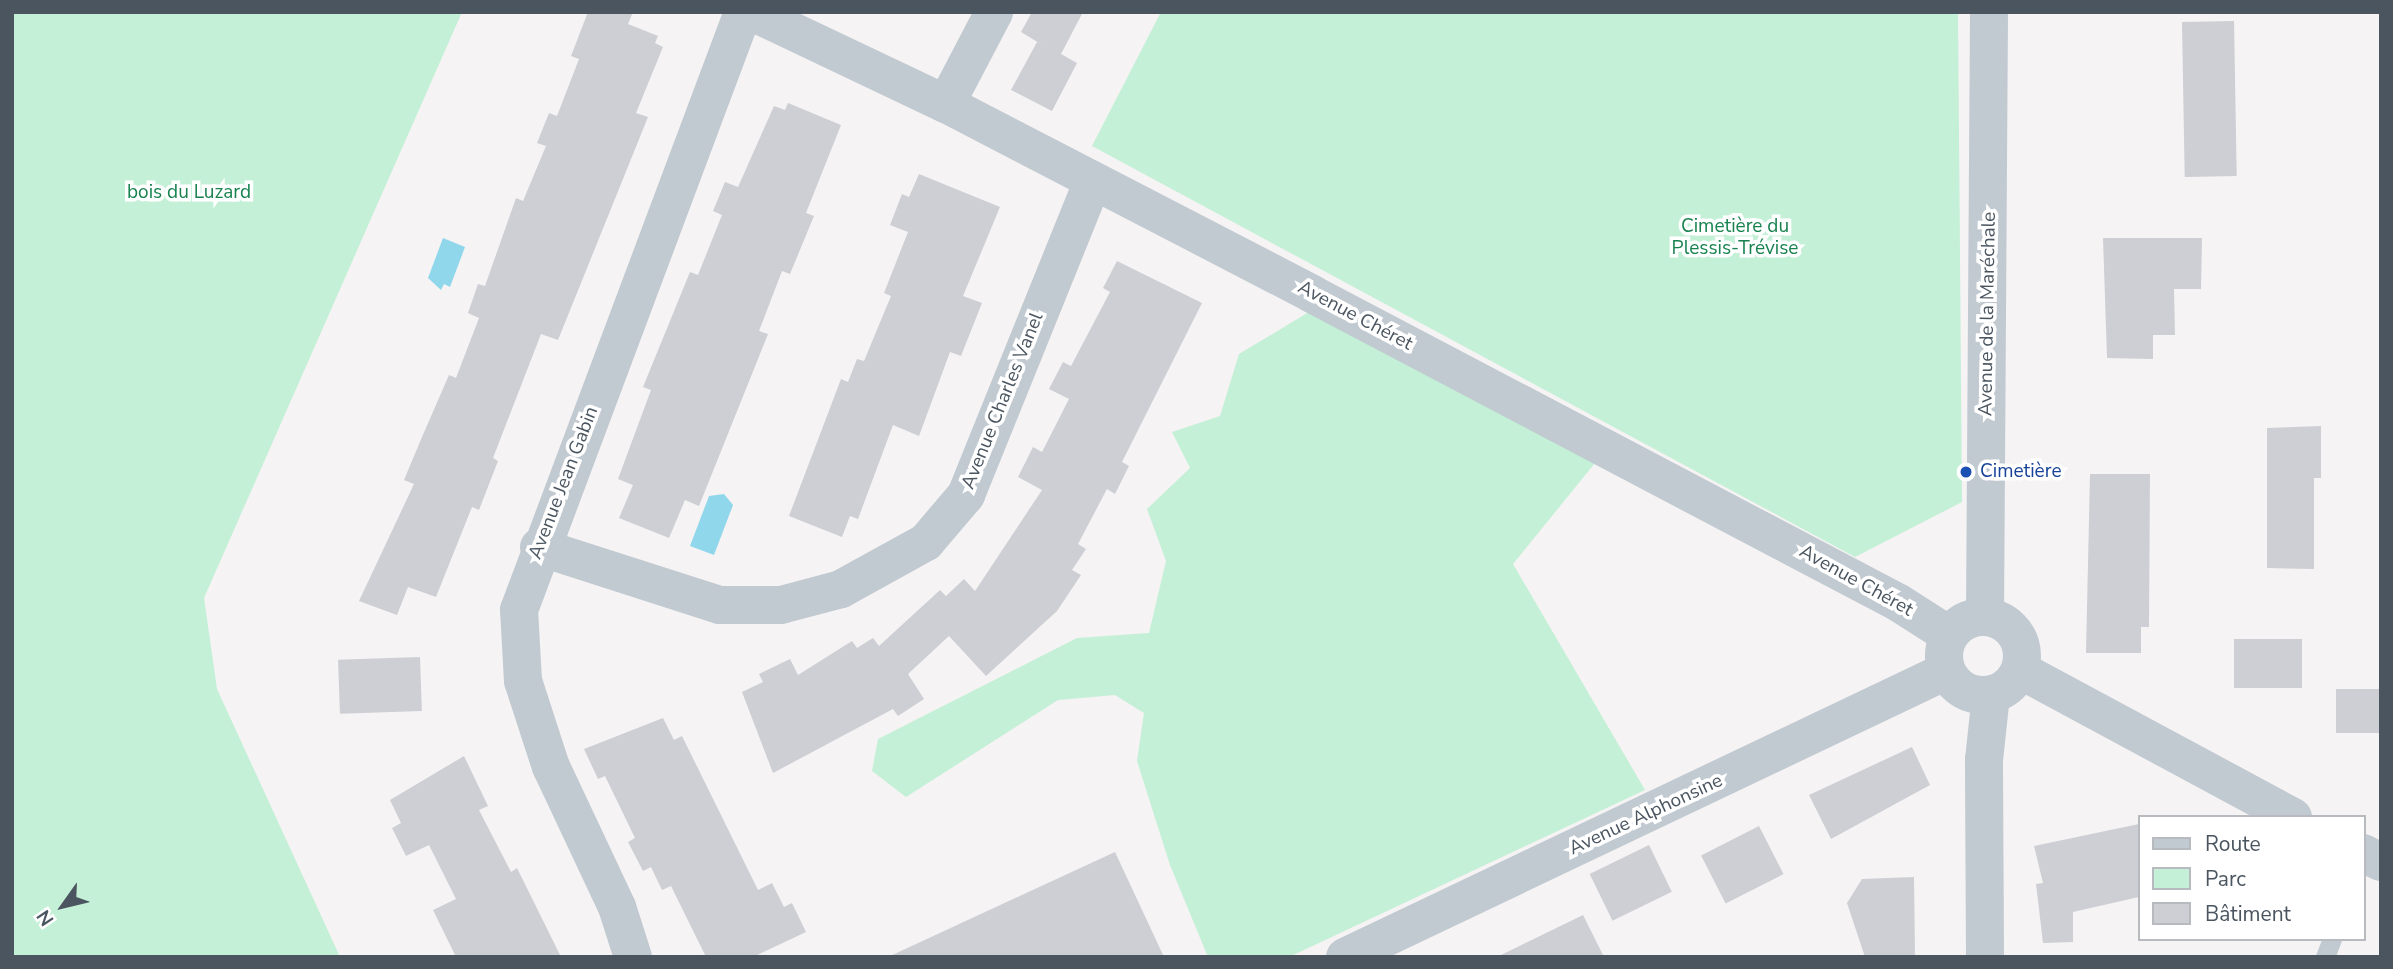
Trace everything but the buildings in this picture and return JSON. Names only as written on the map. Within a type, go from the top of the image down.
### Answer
[{"type":"street","name":"Avenue Jean Gabin","points":[[633,957],[617,907],[551,766],[523,681],[519,610],[539,547],[743,12]]},
{"type":"street","name":"Avenue Chéret","points":[[752,12],[946,104],[1092,183],[1899,603],[1948,653]]},
{"type":"street","points":[[946,104],[994,12]]},
{"type":"street","name":"Avenue de la Maréchale","points":[[1985,616],[1989,12]]},
{"type":"street","name":"Avenue Charles Vanel","points":[[539,547],[720,605],[781,605],[841,589],[926,542],[966,495],[1092,183]]},
{"type":"street","points":[[1985,616],[2016,634],[2022,645],[2020,670],[2014,682],[1991,695],[1964,691],[1948,653],[1965,620],[1985,616]]},
{"type":"street","name":"Avenue Alphonsine","points":[[1345,957],[1948,653]]},
{"type":"street","points":[[2020,670],[2289,815]]},
{"type":"street","points":[[1985,957],[1984,760],[1991,695]]},
{"type":"green space","name":"bois du Luzard","points":[[12,12],[462,12],[204,598],[217,689],[340,957],[12,957]]},
{"type":"green space","name":"Cimetière du Plessis-Trévise","points":[[1161,12],[1958,12],[1962,502],[1855,557],[1092,146]]},
{"type":"green space","points":[[1309,312],[1595,463],[1513,564],[1645,790],[1289,957],[1208,957],[1170,865],[1137,761],[1144,713],[1115,695],[1058,700],[906,797],[872,771],[878,739],[1077,638],[1149,633],[1166,561],[1147,509],[1190,468],[1172,432],[1220,416],[1239,354]]},
{"type":"water","points":[[443,238],[465,247],[450,287],[444,284],[441,290],[428,278]]},
{"type":"water","points":[[724,494],[733,505],[714,555],[690,546],[709,496]]},
{"type":"place","name":"Cimetière","points":[[1966,472]]}]
